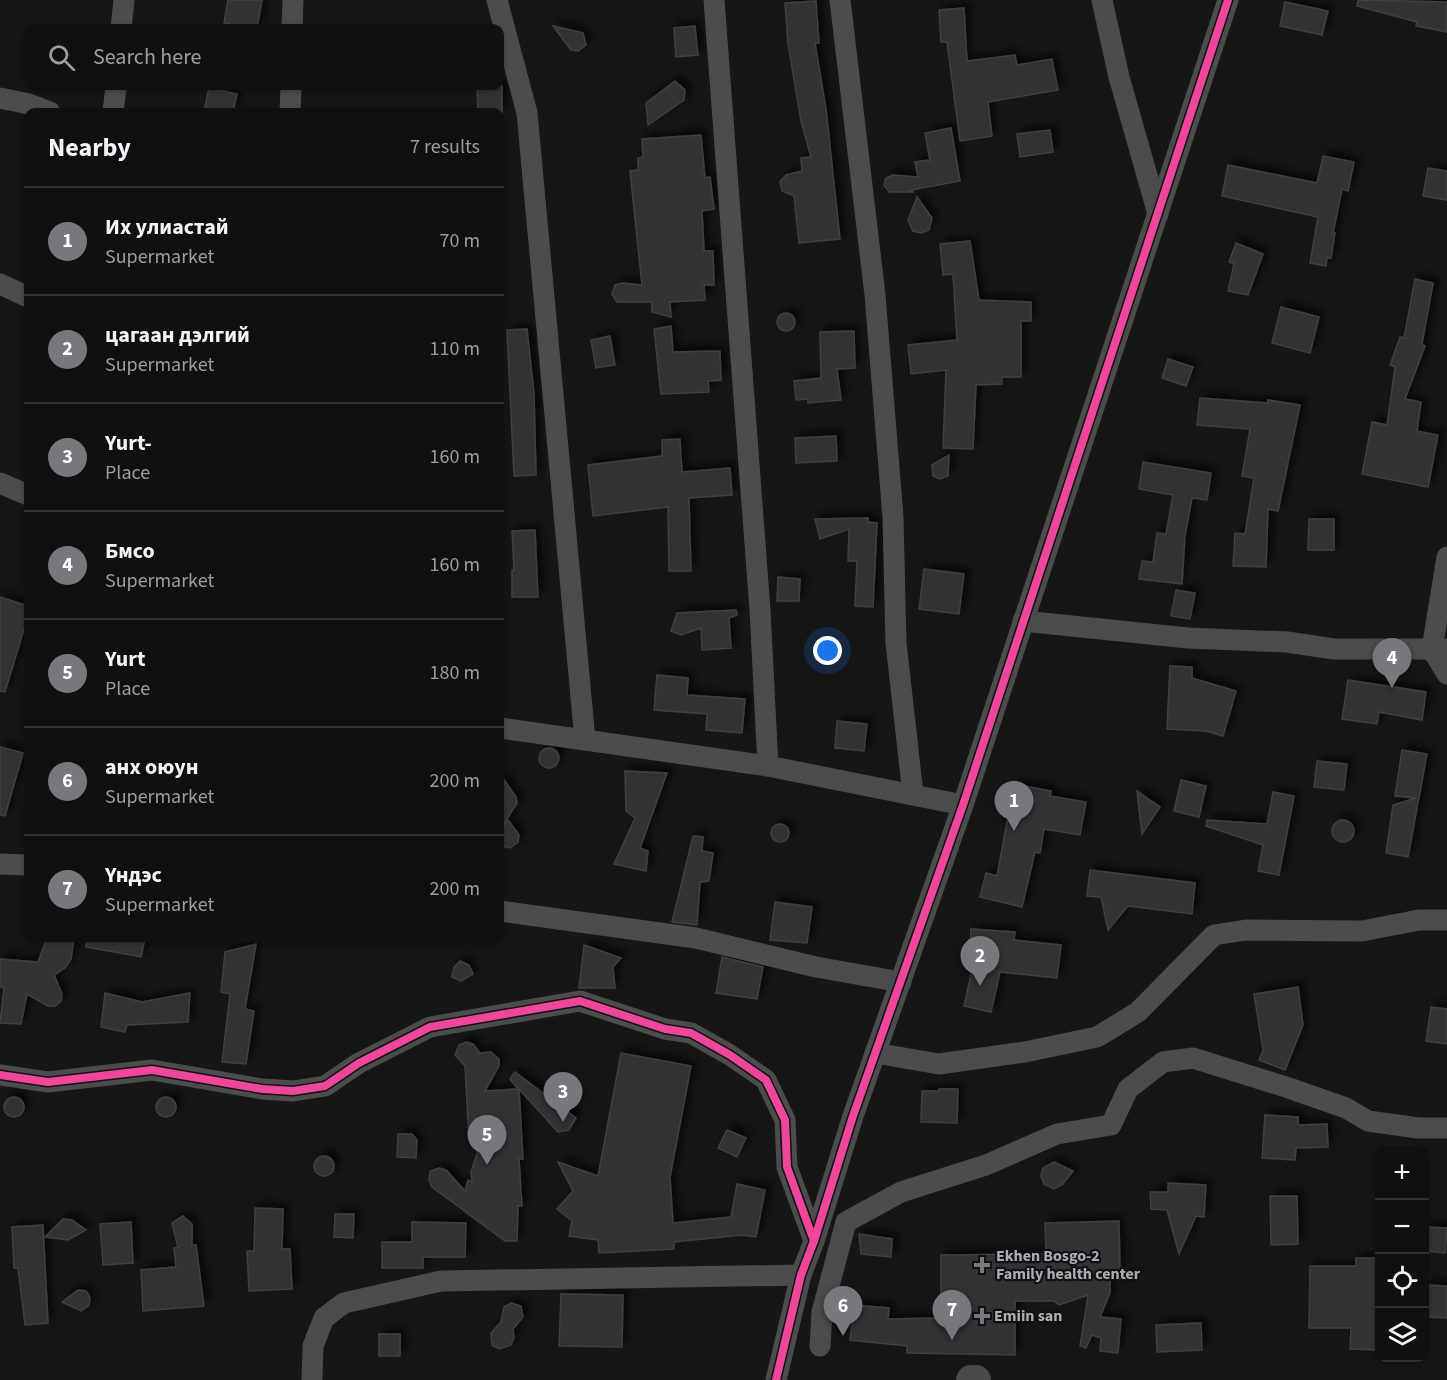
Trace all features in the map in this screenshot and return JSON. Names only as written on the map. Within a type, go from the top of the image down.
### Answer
[{"type":"main road","points":[[971,1380],[976,1380]]},
{"type":"street","points":[[121,24],[124,0]]},
{"type":"street","points":[[292,24],[293,0]]},
{"type":"street","points":[[497,0],[503,24]]},
{"type":"street","points":[[714,0],[759,598],[768,766]]},
{"type":"street","points":[[840,0],[875,295],[893,517],[896,644],[914,794]]},
{"type":"street","points":[[1102,0],[1119,76],[1158,214]]},
{"type":"street","points":[[776,1380],[801,1275],[875,1053],[963,805],[1228,0]]},
{"type":"street","points":[[504,26],[527,113],[585,740]]},
{"type":"street","points":[[113,108],[116,90]]},
{"type":"street","points":[[290,108],[291,90]]},
{"type":"street","points":[[0,98],[40,108]]},
{"type":"street","points":[[0,284],[24,295]]},
{"type":"street","points":[[0,483],[24,493]]},
{"type":"street","points":[[1447,557],[1439,649],[1447,674]]},
{"type":"street","points":[[1023,621],[1188,638],[1287,642],[1334,649],[1439,649]]},
{"type":"street","points":[[504,730],[768,766],[963,805]]},
{"type":"street","points":[[0,864],[24,864]]},
{"type":"street","points":[[504,911],[696,938],[816,967],[901,982]]},
{"type":"street","points":[[875,1053],[939,1064],[1025,1052],[1097,1037],[1137,1012],[1214,935],[1246,930],[1362,931],[1419,920],[1447,920]]},
{"type":"street","points":[[0,1075],[48,1082],[152,1070],[262,1089],[293,1091],[325,1086],[359,1063],[430,1027],[580,1001],[665,1029],[691,1033],[730,1055],[766,1080],[785,1120],[787,1167],[814,1241]]},
{"type":"street","points":[[820,1346],[822,1312],[846,1222],[901,1192],[986,1166],[1057,1134],[1111,1125],[1128,1089],[1163,1062],[1193,1058],[1346,1108],[1368,1122],[1418,1128],[1447,1128]]},
{"type":"street","points":[[312,1380],[313,1346],[324,1318],[344,1303],[441,1281],[801,1275]]},
{"type":"building","points":[[228,0],[262,0],[258,24],[224,23]]},
{"type":"building","points":[[1358,0],[1447,2],[1447,32],[1416,26],[1417,22],[1357,6]]},
{"type":"building","points":[[816,1],[819,43],[815,43],[826,109],[840,239],[799,243],[794,196],[782,191],[780,182],[786,175],[802,171],[801,158],[811,157],[801,121],[788,44],[785,3]]},
{"type":"building","points":[[1285,2],[1328,11],[1322,35],[1280,26]]},
{"type":"building","points":[[964,8],[967,61],[1015,55],[1017,65],[1052,59],[1058,90],[988,102],[992,136],[960,141],[947,42],[941,42],[939,10]]},
{"type":"building","points":[[553,26],[583,33],[586,45],[578,51],[571,50]]},
{"type":"building","points":[[695,26],[698,55],[676,57],[674,28]]},
{"type":"building","points":[[675,81],[685,90],[684,100],[648,125],[646,103]]},
{"type":"building","points":[[209,90],[237,94],[234,108],[205,108]]},
{"type":"building","points":[[477,90],[502,90],[502,108],[478,108]]},
{"type":"building","points":[[951,128],[960,181],[911,190],[913,192],[889,192],[884,185],[886,178],[893,175],[918,177],[915,162],[930,160],[925,133]]},
{"type":"building","points":[[1050,130],[1053,152],[1020,157],[1017,134]]},
{"type":"building","points":[[701,135],[705,178],[710,177],[714,209],[702,211],[704,251],[713,251],[714,285],[704,285],[705,300],[670,302],[671,317],[652,312],[652,302],[617,302],[612,294],[615,285],[622,283],[642,285],[630,171],[638,170],[638,158],[643,157],[642,139]]},
{"type":"building","points":[[1323,156],[1354,162],[1348,191],[1342,189],[1333,233],[1335,233],[1331,258],[1327,258],[1326,266],[1310,263],[1318,217],[1222,196],[1228,165],[1317,183]]},
{"type":"building","points":[[1428,168],[1447,171],[1447,200],[1423,196]]},
{"type":"building","points":[[917,197],[932,218],[929,230],[921,233],[913,231],[908,220]]},
{"type":"building","points":[[970,241],[979,300],[1031,302],[1031,321],[1021,321],[1021,377],[1002,377],[1002,384],[976,385],[973,449],[943,448],[946,370],[911,374],[908,345],[957,340],[953,274],[943,275],[940,244]]},
{"type":"building","points":[[1236,243],[1263,254],[1248,295],[1228,291],[1234,264],[1229,262]]},
{"type":"building","points":[[1415,279],[1433,283],[1422,344],[1425,346],[1405,399],[1421,402],[1417,431],[1438,435],[1428,487],[1362,474],[1372,422],[1387,425],[1395,367],[1390,365],[1400,337],[1404,338]]},
{"type":"building","points":[[1281,307],[1319,317],[1310,353],[1272,343]]},
{"type":"building","points":[[782,313],[790,313],[795,318],[793,329],[782,331],[777,326],[777,318]]},
{"type":"building","points":[[671,326],[673,352],[720,351],[721,380],[708,381],[709,392],[661,394],[654,329]]},
{"type":"building","points":[[527,329],[534,394],[536,475],[514,476],[507,330]]},
{"type":"building","points":[[854,331],[855,368],[837,369],[841,400],[808,403],[808,399],[796,400],[794,381],[821,378],[820,332]]},
{"type":"building","points":[[610,336],[615,365],[596,368],[591,340]]},
{"type":"building","points":[[1168,359],[1193,367],[1186,386],[1162,378]]},
{"type":"building","points":[[1200,398],[1268,403],[1268,400],[1300,405],[1278,511],[1268,509],[1266,567],[1233,566],[1235,533],[1245,534],[1254,478],[1242,476],[1250,429],[1197,425]]},
{"type":"building","points":[[836,436],[837,461],[796,463],[795,438]]},
{"type":"building","points":[[680,439],[682,472],[730,468],[732,495],[689,498],[691,571],[669,571],[668,507],[593,516],[588,465],[662,456],[662,440]]},
{"type":"building","points":[[949,455],[948,476],[940,479],[933,476],[932,465]]},
{"type":"building","points":[[1143,462],[1211,473],[1207,500],[1192,498],[1185,536],[1182,584],[1139,579],[1142,561],[1153,562],[1157,533],[1166,534],[1173,495],[1139,489]]},
{"type":"building","points":[[868,518],[868,522],[877,523],[873,607],[855,606],[857,561],[848,561],[849,529],[820,539],[815,519]]},
{"type":"building","points":[[1309,519],[1334,519],[1334,550],[1308,550]]},
{"type":"building","points":[[535,530],[538,597],[512,597],[512,570],[514,570],[512,531]]},
{"type":"building","points":[[924,569],[964,574],[959,614],[919,609]]},
{"type":"building","points":[[778,577],[800,579],[799,601],[777,601]]},
{"type":"building","points":[[1176,590],[1195,593],[1190,619],[1171,616]]},
{"type":"building","points":[[0,597],[24,605],[24,629],[5,692],[0,691]]},
{"type":"building","points":[[736,610],[737,615],[729,618],[731,648],[702,650],[701,628],[681,635],[671,631],[677,613]]},
{"type":"building","points":[[1170,666],[1192,667],[1192,678],[1236,691],[1223,736],[1206,731],[1167,729]]},
{"type":"building","points":[[657,675],[688,678],[687,695],[745,699],[742,733],[706,730],[707,714],[654,710]]},
{"type":"building","points":[[1348,680],[1426,692],[1422,720],[1379,712],[1377,724],[1342,719]]},
{"type":"building","points":[[837,721],[867,724],[864,751],[835,748]]},
{"type":"building","points":[[0,747],[23,753],[5,816],[0,815]]},
{"type":"building","points":[[549,748],[556,751],[559,758],[556,765],[549,768],[542,765],[539,758],[542,751]]},
{"type":"building","points":[[1402,750],[1427,754],[1408,857],[1386,853],[1393,805],[1416,798],[1395,796]]},
{"type":"building","points":[[1317,761],[1347,764],[1344,790],[1314,787]]},
{"type":"building","points":[[625,771],[667,773],[640,848],[648,851],[646,871],[614,864],[635,818],[626,811]]},
{"type":"building","points":[[504,780],[516,797],[517,803],[504,824]]},
{"type":"building","points":[[1181,780],[1206,786],[1199,817],[1174,811]]},
{"type":"building","points":[[1014,784],[1051,791],[1050,796],[1086,802],[1080,835],[1044,829],[1040,853],[1035,852],[1022,907],[980,897],[986,873],[997,876]]},
{"type":"building","points":[[1137,791],[1160,807],[1142,834]]},
{"type":"building","points":[[1273,792],[1294,796],[1279,875],[1258,871],[1263,845],[1206,826],[1207,820],[1267,824]]},
{"type":"building","points":[[508,820],[519,835],[518,842],[510,848],[504,846],[504,827]]},
{"type":"building","points":[[1343,820],[1351,823],[1354,831],[1351,839],[1343,842],[1335,839],[1332,831],[1335,823]]},
{"type":"building","points":[[780,824],[788,829],[789,833],[784,841],[780,842],[772,837],[771,833],[776,825]]},
{"type":"building","points":[[693,836],[703,837],[702,851],[713,853],[709,881],[700,882],[697,925],[672,922]]},
{"type":"building","points":[[1090,870],[1195,883],[1192,914],[1128,906],[1108,930],[1101,897],[1087,896]]},
{"type":"building","points":[[775,902],[812,907],[807,943],[770,940]]},
{"type":"building","points":[[971,929],[1015,932],[1014,940],[1061,945],[1057,978],[1000,972],[991,1012],[964,1006],[974,961],[969,960]]},
{"type":"building","points":[[46,942],[73,942],[71,959],[65,968],[54,975],[62,994],[61,1001],[55,1006],[48,1006],[27,994],[21,1024],[0,1023],[4,988],[0,987],[0,959],[38,962]]},
{"type":"building","points":[[87,942],[144,942],[141,957],[86,947]]},
{"type":"building","points":[[256,944],[245,1009],[254,1011],[246,1064],[222,1062],[230,994],[221,992],[225,952]]},
{"type":"building","points":[[584,945],[621,958],[613,967],[615,988],[579,988]]},
{"type":"building","points":[[722,957],[763,967],[757,999],[716,993]]},
{"type":"building","points":[[460,961],[469,965],[473,974],[461,981],[452,977],[454,967]]},
{"type":"building","points":[[1298,987],[1303,1025],[1285,1070],[1259,1060],[1263,1050],[1254,994]]},
{"type":"building","points":[[105,993],[142,1002],[190,993],[188,1022],[127,1025],[125,1032],[101,1027]]},
{"type":"building","points":[[1431,1007],[1447,1009],[1447,1044],[1426,1041]]},
{"type":"building","points":[[466,1042],[473,1044],[480,1053],[491,1052],[499,1059],[499,1066],[485,1091],[518,1089],[510,1079],[515,1072],[576,1118],[569,1130],[558,1132],[519,1089],[523,1159],[519,1159],[522,1206],[518,1206],[517,1241],[505,1241],[432,1187],[429,1180],[430,1171],[439,1168],[446,1170],[465,1191],[468,1180],[472,1182],[471,1172],[482,1138],[469,1139],[465,1066],[455,1055],[459,1045]]},
{"type":"building","points":[[621,1053],[691,1066],[670,1177],[673,1223],[731,1217],[737,1184],[765,1190],[756,1237],[742,1235],[674,1242],[674,1249],[599,1253],[598,1240],[569,1236],[572,1221],[557,1209],[573,1191],[558,1162],[598,1176]]},
{"type":"building","points":[[939,1089],[958,1089],[957,1123],[921,1122],[922,1091],[939,1091]]},
{"type":"building","points":[[14,1097],[21,1100],[24,1107],[21,1114],[14,1117],[7,1114],[4,1107],[7,1100]]},
{"type":"building","points":[[166,1097],[173,1100],[176,1107],[173,1114],[166,1117],[159,1114],[156,1107],[159,1100]]},
{"type":"building","points":[[1265,1115],[1298,1117],[1298,1125],[1327,1124],[1328,1147],[1296,1148],[1295,1160],[1262,1158]]},
{"type":"building","points":[[727,1130],[746,1138],[737,1157],[718,1148]]},
{"type":"building","points":[[398,1134],[412,1134],[417,1140],[416,1158],[397,1157]]},
{"type":"building","points":[[324,1156],[331,1159],[334,1166],[331,1173],[324,1176],[317,1173],[314,1166],[317,1159]]},
{"type":"building","points":[[1054,1162],[1073,1171],[1063,1184],[1054,1189],[1044,1184],[1041,1176],[1043,1168]]},
{"type":"building","points":[[1168,1183],[1206,1185],[1204,1217],[1196,1216],[1179,1254],[1167,1210],[1151,1209],[1150,1192],[1168,1192]]},
{"type":"building","points":[[1270,1196],[1297,1196],[1298,1244],[1271,1245]]},
{"type":"building","points":[[255,1208],[283,1209],[282,1249],[290,1249],[292,1289],[249,1291],[247,1251],[254,1251]]},
{"type":"building","points":[[335,1214],[354,1214],[353,1238],[334,1237]]},
{"type":"building","points":[[183,1216],[192,1224],[192,1245],[196,1245],[204,1306],[143,1311],[141,1270],[176,1267],[174,1248],[178,1247],[172,1223]]},
{"type":"building","points":[[63,1219],[72,1220],[86,1230],[68,1240],[45,1237]]},
{"type":"building","points":[[1119,1221],[1120,1272],[1110,1273],[1110,1293],[1100,1317],[1121,1319],[1118,1353],[1100,1351],[1101,1338],[1092,1335],[1086,1348],[1080,1346],[1088,1295],[1059,1305],[1054,1301],[1015,1301],[1015,1355],[907,1353],[907,1346],[850,1340],[854,1305],[889,1308],[888,1319],[941,1318],[941,1255],[1046,1254],[1045,1223]]},
{"type":"building","points":[[131,1222],[133,1263],[103,1265],[100,1224]]},
{"type":"building","points":[[412,1222],[466,1223],[465,1257],[423,1257],[423,1268],[382,1268],[382,1242],[412,1242]]},
{"type":"building","points":[[43,1225],[48,1323],[25,1325],[18,1268],[14,1268],[12,1227]]},
{"type":"building","points":[[1429,1227],[1447,1228],[1445,1253],[1429,1251]]},
{"type":"building","points":[[859,1234],[892,1239],[891,1257],[861,1254]]},
{"type":"building","points":[[1356,1258],[1375,1258],[1375,1350],[1350,1349],[1351,1328],[1309,1328],[1310,1266],[1356,1266]]},
{"type":"building","points":[[1429,1285],[1447,1286],[1447,1318],[1429,1317]]},
{"type":"building","points":[[78,1290],[86,1291],[90,1298],[89,1305],[81,1311],[62,1302]]},
{"type":"building","points":[[561,1294],[623,1295],[622,1347],[559,1346]]},
{"type":"building","points":[[511,1303],[521,1306],[523,1317],[513,1329],[514,1338],[511,1345],[499,1349],[492,1345],[491,1333],[501,1322],[504,1307]]},
{"type":"building","points":[[1201,1323],[1202,1350],[1157,1352],[1156,1325]]},
{"type":"building","points":[[379,1334],[400,1334],[400,1356],[379,1356]]},
{"type":"cycle path","points":[[776,1380],[801,1275],[853,1116],[963,805],[1228,0]]},
{"type":"cycle path","points":[[0,1075],[48,1082],[152,1070],[262,1089],[293,1091],[325,1086],[359,1063],[430,1027],[580,1001],[665,1029],[691,1033],[730,1055],[766,1080],[785,1120],[787,1167],[814,1241]]},
{"type":"place","name":"Бмсо","points":[[1392,688]]},
{"type":"place","name":"Их улиастай","points":[[1014,831]]},
{"type":"place","name":"цагаан дэлгий","points":[[980,986]]},
{"type":"place","name":"Yurt-","points":[[563,1122]]},
{"type":"place","name":"Yurt","points":[[487,1165]]},
{"type":"place","name":"Ekhen Bosgo-2 Family health center","points":[[982,1265]]},
{"type":"place","name":"Emiin san","points":[[982,1316]]},
{"type":"place","name":"анх оюун","points":[[843,1336]]},
{"type":"place","name":"Үндэс","points":[[952,1340]]}]
